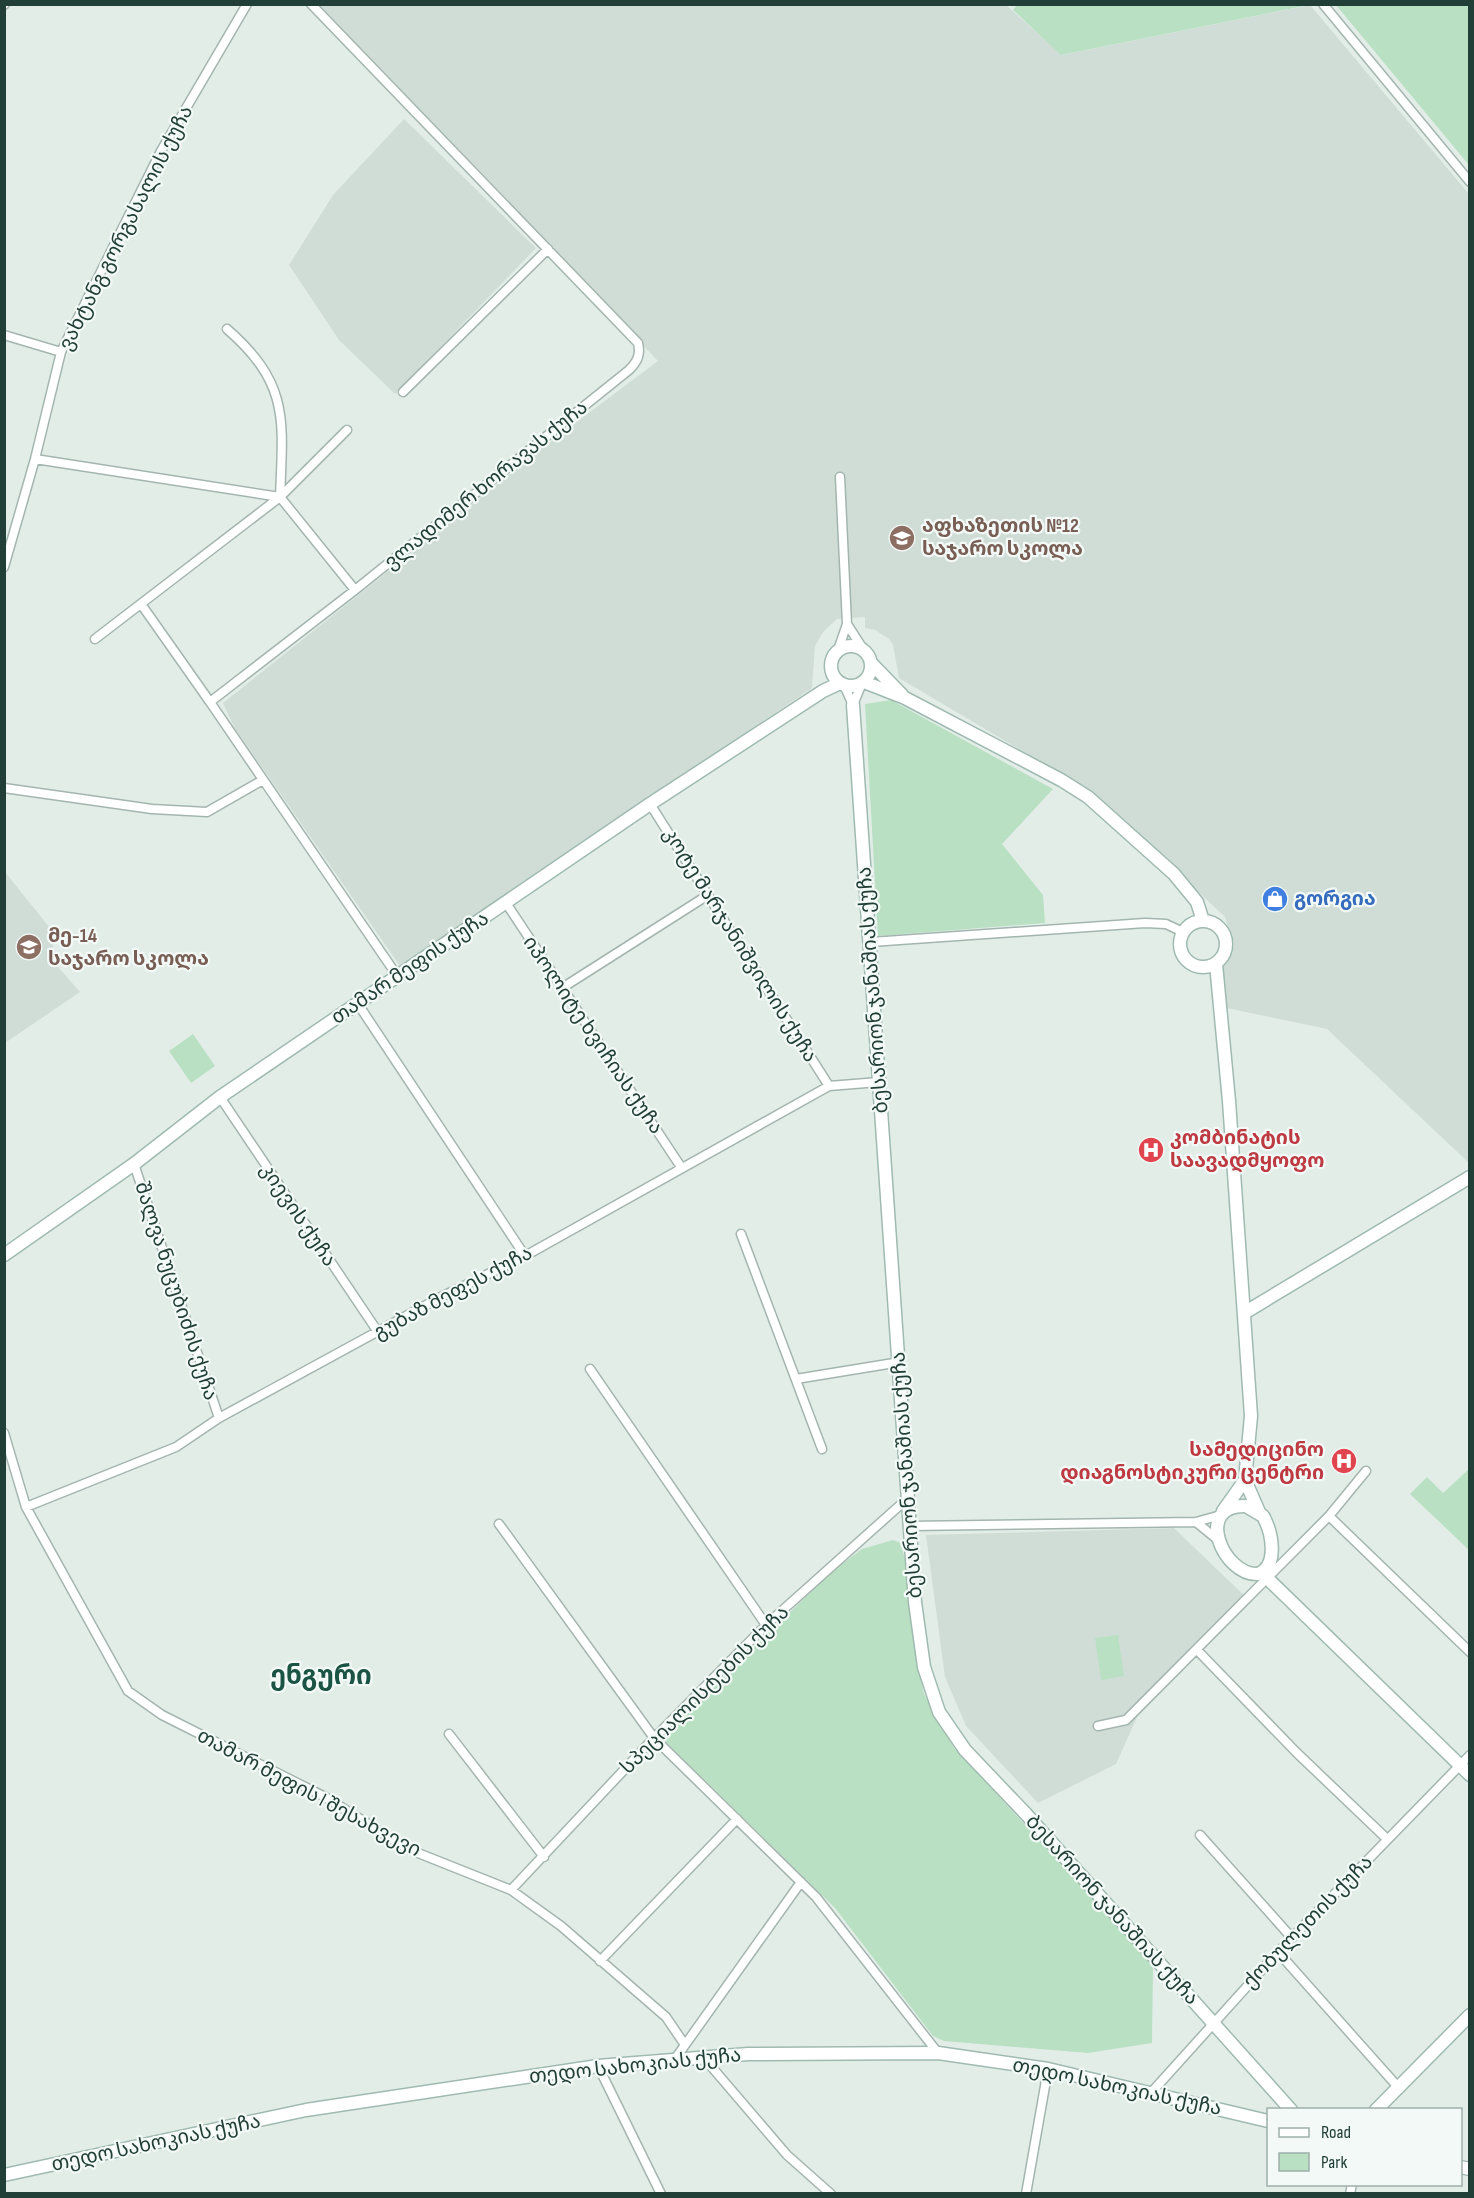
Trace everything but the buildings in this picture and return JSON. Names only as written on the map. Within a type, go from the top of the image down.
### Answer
[{"type":"street","name":"ვახტანგ გორგასალის ქუჩა","points":[[4,567],[35,459],[61,352],[161,151],[247,4]]},
{"type":"street","name":"ვლადიმერ ხორავას ქუჩა","points":[[210,702],[356,590],[629,370],[637,360],[638,343],[311,4]]},
{"type":"street","points":[[1323,4],[1470,183]]},
{"type":"street","points":[[403,392],[548,249]]},
{"type":"street","points":[[227,329],[264,367],[275,388],[283,426],[280,497],[356,590]]},
{"type":"street","points":[[4,334],[61,352]]},
{"type":"street","points":[[94,639],[280,497],[346,430]]},
{"type":"street","points":[[35,459],[280,497]]},
{"type":"street","points":[[823,691],[846,624],[840,477]]},
{"type":"street","points":[[141,604],[398,977]]},
{"type":"street","points":[[846,624],[872,664],[905,698]]},
{"type":"street","points":[[838,651],[850,646],[863,649]]},
{"type":"street","points":[[854,705],[863,683],[870,674],[872,664]]},
{"type":"street","points":[[831,665],[833,675],[842,684],[854,705]]},
{"type":"street","points":[[842,684],[854,686],[863,683],[905,698],[1061,780],[1088,797],[1174,874],[1197,902],[1203,921]]},
{"type":"street","name":"თამარ მეფის ქუჩა","points":[[4,1255],[134,1164],[220,1097],[650,804],[823,691],[842,684]]},
{"type":"street","name":"ბესარიონ ჯანაშიას ქუჩა","points":[[854,705],[915,1602],[924,1667],[939,1712],[964,1750],[1290,2108]]},
{"type":"street","points":[[4,788],[152,809],[207,812],[261,781]]},
{"type":"street","name":"კოტე მარჯანიშვილის ქუჩა","points":[[650,804],[829,1086]]},
{"type":"street","points":[[562,988],[708,895]]},
{"type":"street","name":"იპოლიტე ხვიჩიას ქუჩა","points":[[506,903],[681,1167]]},
{"type":"street","points":[[1216,964],[1201,967],[1187,961],[1180,947],[1183,932],[1196,922],[1214,924],[1224,935],[1225,951],[1216,964],[1251,1416],[1245,1480],[1222,1514],[1218,1539]]},
{"type":"street","points":[[871,942],[1145,923],[1166,924],[1183,932]]},
{"type":"street","points":[[358,1004],[525,1256]]},
{"type":"street","name":"გუბაზ მეფეს ქუჩა","points":[[26,1507],[176,1447],[219,1419],[439,1298],[525,1256],[829,1086],[879,1082]]},
{"type":"street","name":"კიევის ქუჩა","points":[[220,1097],[378,1332]]},
{"type":"street","name":"შალვა ნუცუბიძის ქუჩა","points":[[134,1164],[219,1419]]},
{"type":"street","points":[[1244,1313],[1470,1177]]},
{"type":"street","points":[[741,1234],[822,1449]]},
{"type":"street","points":[[795,1379],[900,1362]]},
{"type":"street","points":[[590,1369],[766,1626]]},
{"type":"street","name":"თამარ მეფის I შესახვევი","points":[[4,1433],[26,1507],[128,1691],[162,1716],[326,1797],[408,1849],[511,1890],[561,1926],[666,2017],[685,2045]]},
{"type":"street","points":[[1098,1726],[1126,1720],[1329,1516],[1366,1471]]},
{"type":"street","points":[[1245,1480],[1271,1536],[1271,1559],[1267,1578]]},
{"type":"street","name":"სპეციალისტების ქუჩა","points":[[511,1890],[654,1738],[766,1626],[908,1498]]},
{"type":"street","points":[[910,1526],[1196,1522],[1238,1506],[1259,1512]]},
{"type":"street","points":[[1329,1516],[1470,1652]]},
{"type":"street","points":[[1196,1522],[1218,1539],[1227,1556],[1246,1573],[1267,1578],[1470,1775]]},
{"type":"street","points":[[499,1524],[654,1738],[816,1897],[938,2053]]},
{"type":"street","points":[[1246,1573],[1263,1572],[1271,1559]]},
{"type":"street","points":[[1197,1650],[1297,1753],[1387,1839]]},
{"type":"street","points":[[448,1734],[544,1857]]},
{"type":"street","name":"ქობულეთის ქუჩა","points":[[1150,2094],[1278,1952],[1470,1755]]},
{"type":"street","points":[[600,1961],[737,1819]]},
{"type":"street","points":[[1200,1835],[1292,1938]]},
{"type":"street","points":[[675,2059],[801,1882]]},
{"type":"street","points":[[1278,1952],[1398,2087]]},
{"type":"street","points":[[1377,2108],[1470,2015]]},
{"type":"street","name":"თედო სახოკიას ქუჩა","points":[[4,2175],[306,2110],[598,2066],[748,2054],[938,2053],[1048,2069],[1267,2121]]},
{"type":"street","points":[[704,2058],[787,2155],[831,2193]]},
{"type":"street","points":[[598,2066],[661,2193]]},
{"type":"street","points":[[1026,2193],[1048,2069]]},
{"type":"shaded area","points":[[316,5],[1006,5],[1062,55],[1310,5],[1469,194],[1470,1164],[1327,1029],[1227,1008],[1222,968],[1230,958],[1233,944],[1225,917],[1095,794],[899,678],[893,645],[889,639],[875,630],[865,628],[865,617],[837,619],[823,632],[815,646],[812,688],[400,966],[234,727],[223,703],[554,439],[658,361]]},
{"type":"shaded area","points":[[404,119],[536,248],[395,394],[339,340],[289,265],[333,195]]},
{"type":"shaded area","name":"მე-14 საჯარო სკოლა","points":[[5,872],[54,933],[52,960],[80,992],[5,1043]]},
{"type":"shaded area","points":[[1174,1528],[1251,1602],[1138,1715],[1116,1764],[1038,1803],[966,1726],[945,1677],[926,1535]]},
{"type":"green space","points":[[1017,5],[1309,5],[1061,55],[1013,10]]},
{"type":"green space","points":[[1336,5],[1469,5],[1469,165]]},
{"type":"green space","points":[[891,700],[1053,789],[1002,844],[1043,895],[1045,923],[878,936],[865,704]]},
{"type":"green space","points":[[193,1034],[215,1066],[191,1083],[169,1051]]},
{"type":"green space","points":[[1469,1469],[1469,1550],[1410,1494],[1427,1477],[1443,1493]]},
{"type":"green space","points":[[893,1540],[901,1543],[906,1565],[914,1641],[924,1694],[954,1748],[1149,1959],[1153,1968],[1152,2043],[1088,2053],[944,2041],[933,2036],[835,1908],[665,1741],[664,1735],[829,1574],[862,1549]]},
{"type":"green space","points":[[1118,1635],[1124,1676],[1101,1680],[1095,1638]]},
{"type":"place","name":"აფხაზეთის №12 საჯარო სკოლა","points":[[902,538]]},
{"type":"place","name":"გორგია","points":[[1275,899]]},
{"type":"place","name":"მე-14 საჯარო სკოლა","points":[[29,947]]},
{"type":"place","name":"კომბინატის საავადმყოფო","points":[[1151,1150]]},
{"type":"place","name":"სამედიცინო დიაგნოსტიკური ცენტრი","points":[[1344,1461]]},
{"type":"district","name":"ენგური","points":[[321,1676]]}]
